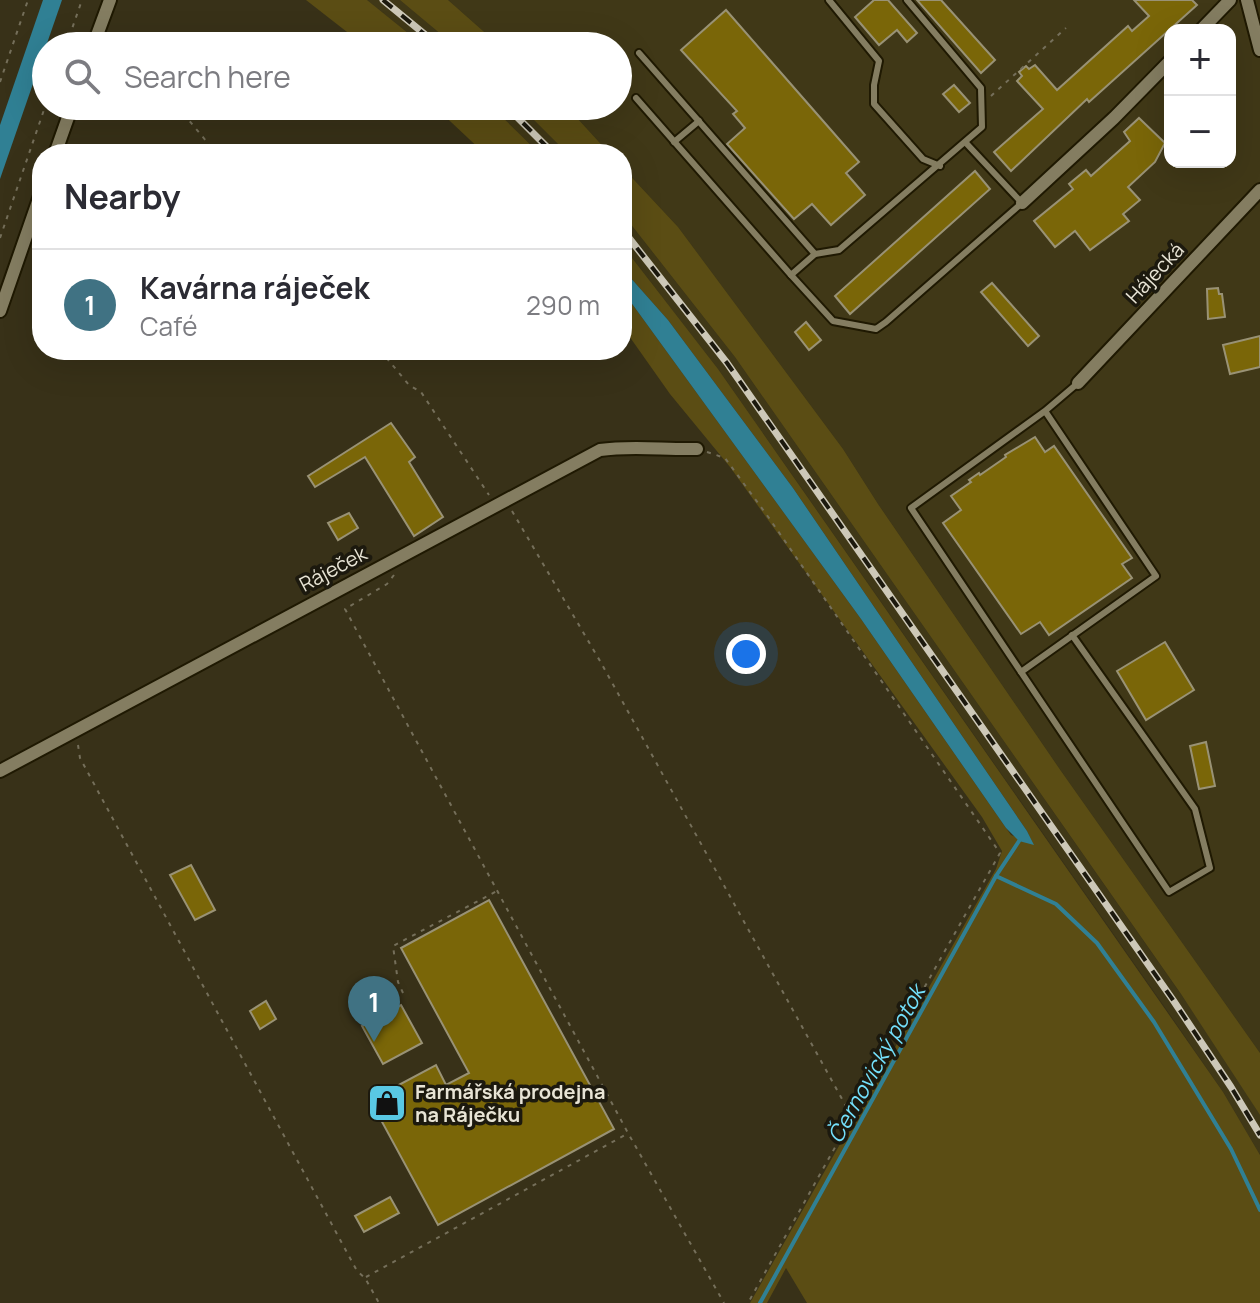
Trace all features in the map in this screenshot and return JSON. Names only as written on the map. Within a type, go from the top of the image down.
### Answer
[{"type":"street","points":[[98,32],[110,0]]},
{"type":"street","points":[[1207,24],[1230,0]]},
{"type":"street","points":[[1247,0],[1260,50]]},
{"type":"street","points":[[1022,203],[1164,67]]},
{"type":"street","points":[[59,144],[67,120]]},
{"type":"street","name":"Hájecká","points":[[1078,383],[1260,190]]},
{"type":"street","points":[[0,311],[32,219]]},
{"type":"street","name":"Ráječek","points":[[0,771],[600,450],[629,446],[697,449]]},
{"type":"lane","points":[[829,0],[879,61],[874,104],[923,159],[940,166]]},
{"type":"lane","points":[[791,275],[815,254],[839,250],[982,127],[981,88],[907,0]]},
{"type":"lane","points":[[639,53],[815,254]]},
{"type":"lane","points":[[636,98],[833,321],[876,329],[1022,203],[966,143]]},
{"type":"lane","points":[[674,142],[699,121]]},
{"type":"lane","points":[[1072,635],[1195,809],[1210,868],[1169,892],[911,508],[1045,411],[1078,383]]},
{"type":"lane","points":[[1021,672],[1156,576],[1045,411]]},
{"type":"path","points":[[0,82],[28,0]]},
{"type":"path","points":[[71,32],[82,0]]},
{"type":"path","points":[[981,105],[1066,28]]},
{"type":"path","points":[[32,144],[41,120]]},
{"type":"path","points":[[189,120],[209,144]]},
{"type":"path","points":[[0,238],[32,145]]},
{"type":"path","points":[[388,360],[409,385],[421,392],[500,503],[600,661],[852,1117]]},
{"type":"path","points":[[697,449],[725,458],[1000,853],[748,1303]]},
{"type":"path","points":[[391,561],[394,575],[387,584],[345,609],[628,1133],[724,1303]]},
{"type":"path","points":[[71,732],[79,747],[80,758],[357,1271],[365,1278],[379,1303]]},
{"type":"path","points":[[403,993],[398,982],[393,946],[498,891]]},
{"type":"path","points":[[365,1278],[628,1133]]},
{"type":"shaded area","points":[[306,0],[367,0],[407,32],[347,32]]},
{"type":"shaded area","points":[[367,0],[400,0],[438,32],[407,32]]},
{"type":"shaded area","points":[[400,0],[448,0],[484,32],[438,32]]},
{"type":"shaded area","points":[[448,0],[1260,0],[1260,1053],[1061,771],[843,449],[678,227],[632,178],[632,144],[601,144],[579,120],[632,120],[632,32],[484,32]]},
{"type":"shaded area","points":[[449,120],[505,120],[530,144],[474,144]]},
{"type":"shaded area","points":[[505,120],[534,120],[558,144],[530,144]]},
{"type":"shaded area","points":[[534,120],[579,120],[601,144],[558,144]]},
{"type":"shaded area","points":[[632,178],[678,227],[843,449],[1061,771],[1260,1053],[1260,1115],[1181,994],[735,357],[632,226]]},
{"type":"shaded area","points":[[632,226],[735,357],[1220,1050],[1260,1115],[1260,1155],[1223,1092],[1164,1006],[718,369],[632,258]]},
{"type":"shaded area","points":[[632,258],[718,369],[1223,1092],[1260,1155],[1260,1303],[807,1303],[786,1268],[767,1303],[750,1303],[996,869],[1002,851],[982,817],[730,467],[670,394],[632,340],[632,304],[861,619],[1011,835],[1033,844],[793,488],[668,320],[632,279]]},
{"type":"water","points":[[43,0],[62,0],[51,32],[32,32],[32,87],[0,179],[0,125]]},
{"type":"water","points":[[632,279],[668,320],[793,488],[1034,845],[1019,841],[1006,828],[861,619],[632,304]]},
{"type":"building","points":[[874,0],[888,0],[917,33],[907,42],[897,30],[879,45],[855,17]]},
{"type":"building","points":[[917,0],[941,0],[995,60],[981,73]]},
{"type":"building","points":[[1134,0],[1192,0],[1197,5],[1176,24],[1164,24],[1164,35],[1089,102],[1087,99],[1011,171],[994,152],[1043,109],[1017,81],[1022,76],[1019,72],[1026,66],[1029,69],[1035,65],[1057,90],[1128,26],[1132,31],[1149,16]]},
{"type":"building","points":[[726,10],[859,162],[846,173],[865,195],[831,225],[812,204],[794,219],[727,144],[745,128],[733,114],[737,111],[681,50]]},
{"type":"building","points":[[954,85],[970,103],[959,112],[943,94]]},
{"type":"building","points":[[1139,118],[1164,142],[1155,162],[1128,187],[1140,200],[1123,214],[1129,221],[1090,250],[1075,231],[1055,247],[1034,221],[1073,189],[1069,184],[1086,170],[1091,176],[1130,141],[1124,132]]},
{"type":"building","points":[[975,171],[990,189],[850,314],[835,296]]},
{"type":"building","points":[[992,283],[1039,336],[1028,346],[981,292]]},
{"type":"building","points":[[1218,288],[1219,294],[1222,294],[1225,317],[1208,319],[1207,289]]},
{"type":"building","points":[[806,322],[821,340],[809,350],[795,332]]},
{"type":"building","points":[[1260,336],[1260,367],[1230,374],[1223,345]]},
{"type":"building","points":[[391,423],[415,457],[409,462],[443,517],[414,536],[365,457],[315,487],[308,476]]},
{"type":"building","points":[[1035,437],[1045,452],[1054,446],[1132,558],[1122,564],[1132,578],[1049,635],[1040,622],[1021,634],[943,523],[961,510],[951,496],[971,482],[969,480]]},
{"type":"building","points":[[349,513],[358,528],[338,540],[328,523]]},
{"type":"building","points":[[1165,642],[1194,690],[1146,720],[1117,671]]},
{"type":"building","points":[[1206,742],[1215,786],[1199,789],[1190,746]]},
{"type":"building","points":[[191,865],[215,910],[195,920],[170,875]]},
{"type":"building","points":[[489,900],[614,1129],[438,1225],[381,1120],[391,1115],[380,1095],[436,1065],[446,1085],[469,1073],[401,948]]},
{"type":"building","points":[[266,1001],[276,1019],[260,1029],[250,1011]]},
{"type":"building","points":[[401,1005],[422,1043],[383,1064],[362,1026]]},
{"type":"building","points":[[390,1197],[399,1213],[364,1232],[355,1216]]},
{"type":"waterway","name":"Černovický potok","points":[[760,1303],[996,876],[1019,841]]},
{"type":"waterway","points":[[996,876],[1056,904],[1097,943],[1154,1022],[1231,1149],[1260,1210]]},
{"type":"railway","points":[[383,0],[422,32]]},
{"type":"railway","points":[[520,120],[544,144]]},
{"type":"railway","points":[[632,242],[727,363],[1173,1000],[1260,1135]]},
{"type":"place","name":"Kavárna ráječek","points":[[374,1042]]},
{"type":"place","name":"Farmářská prodejna na Ráječku","points":[[387,1103]]}]
